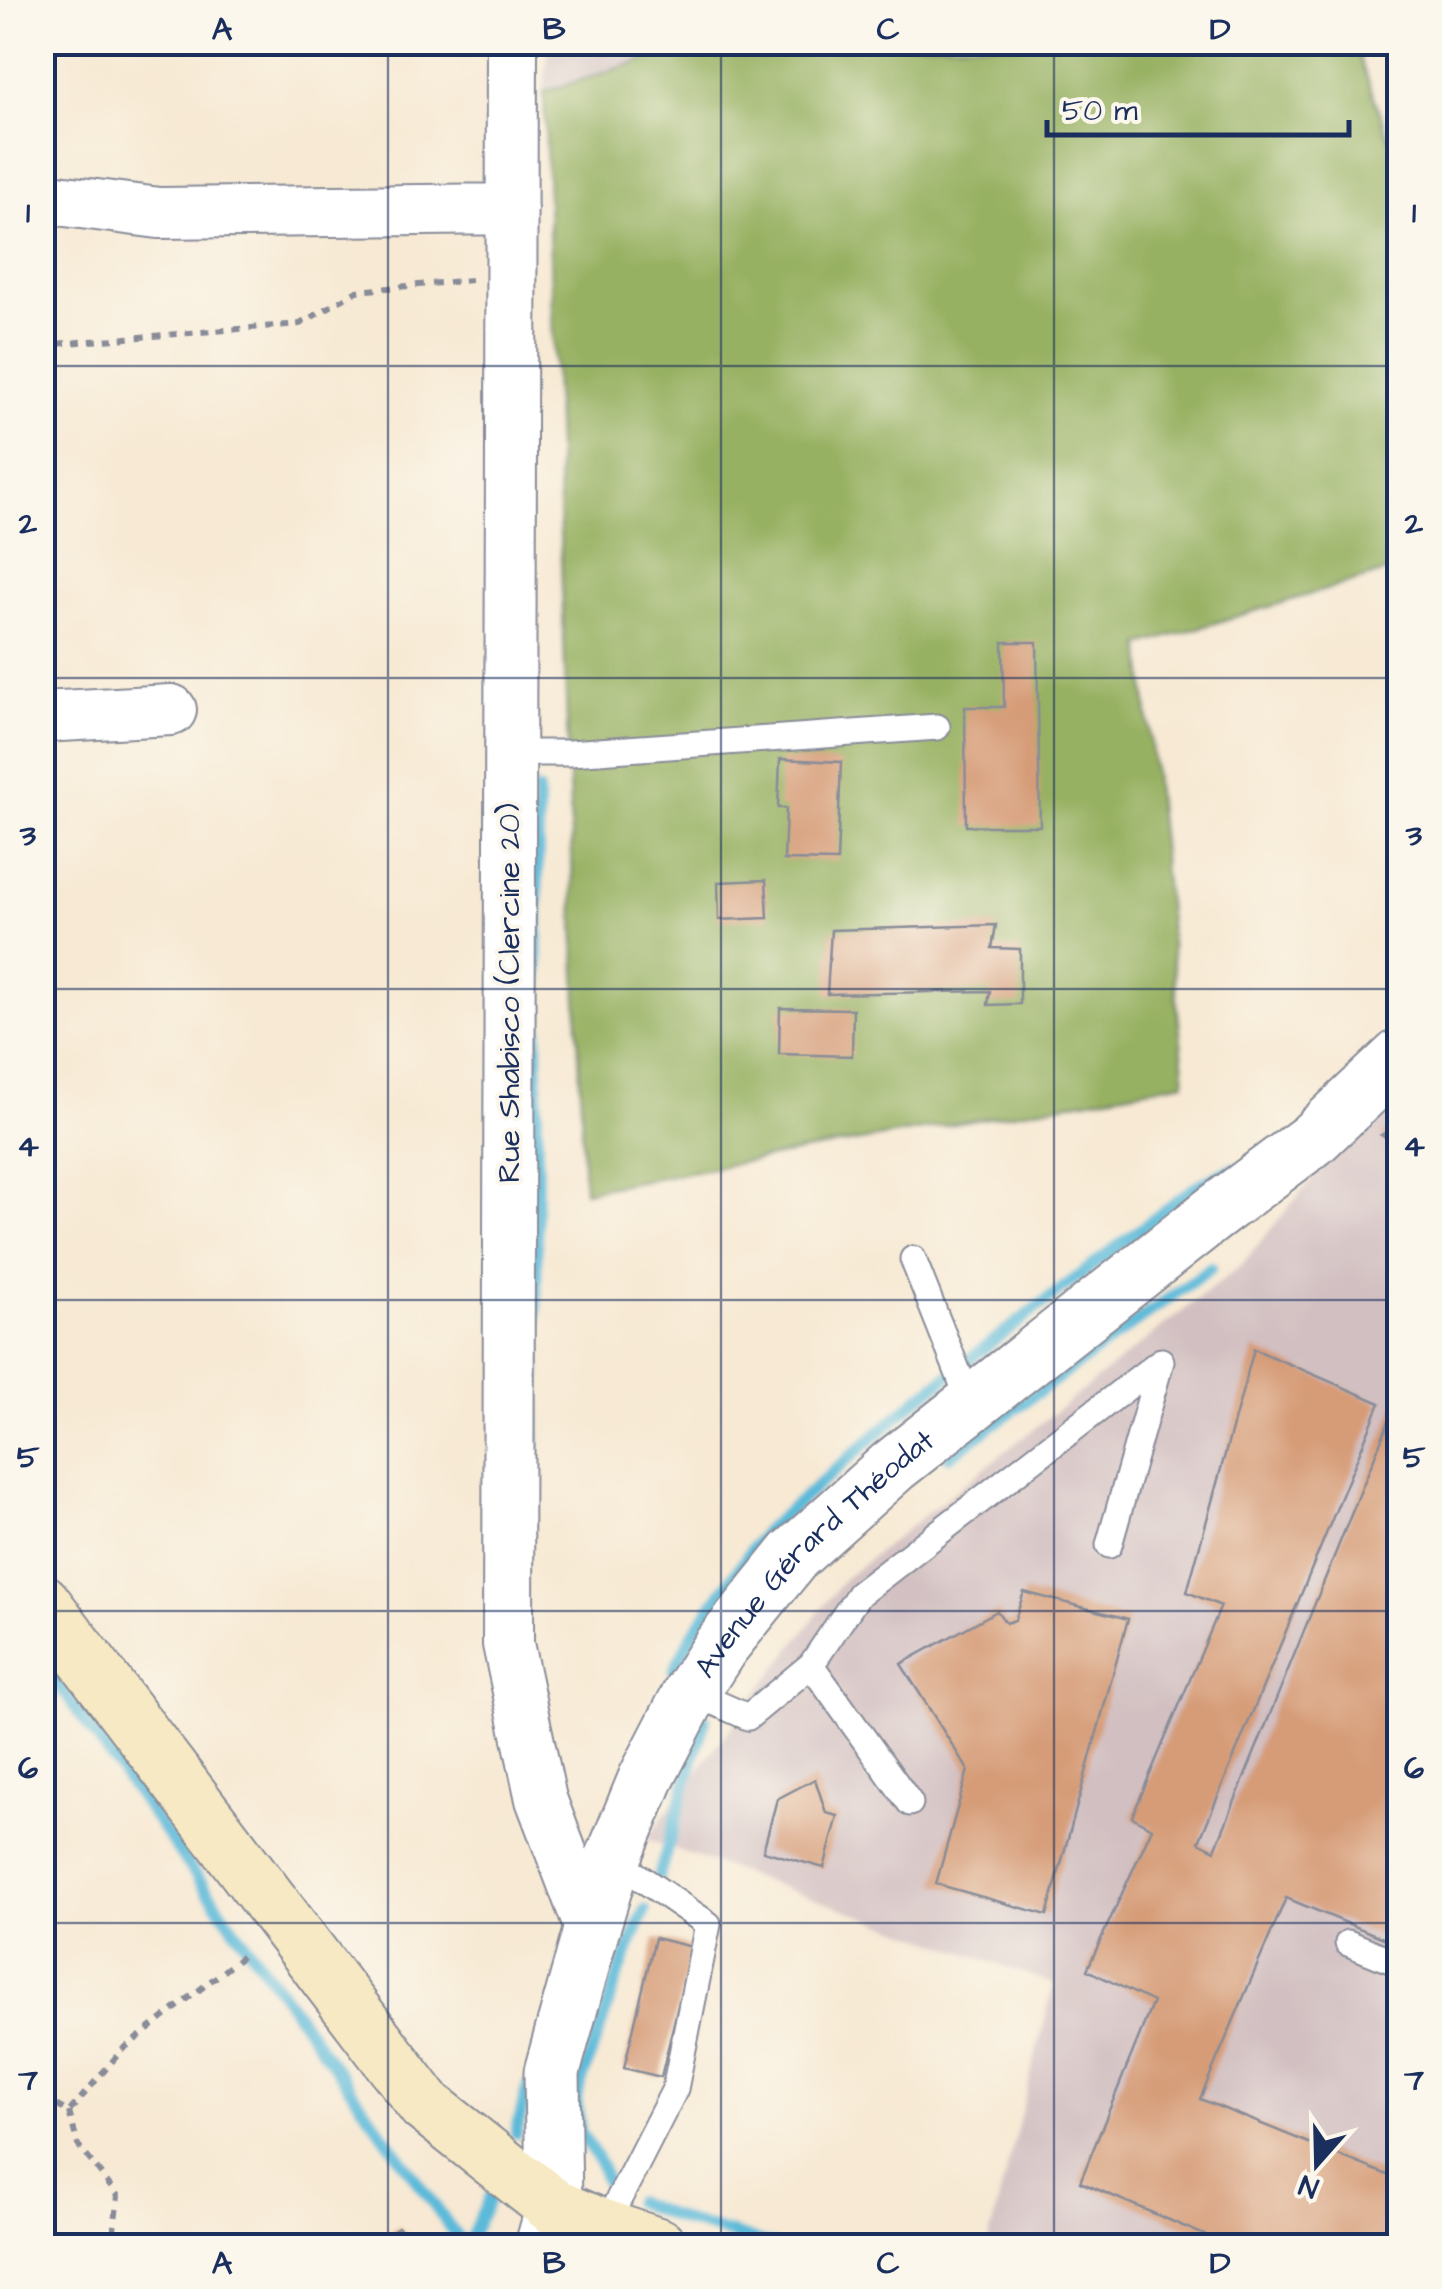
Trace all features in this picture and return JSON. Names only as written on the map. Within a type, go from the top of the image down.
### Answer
[{"type":"main road","points":[[42,1602],[425,2105],[548,2227],[604,2228],[659,2246]]},
{"type":"street","name":"Rue Shabisco (Clercine 20)","points":[[512,42],[508,1644],[541,1799],[591,1931]]},
{"type":"street","points":[[42,198],[159,213],[512,209]]},
{"type":"street","points":[[42,718],[171,710]]},
{"type":"street","name":"Avenue Gérard Théodat","points":[[548,2227],[552,2072],[591,1931],[646,1779],[691,1692],[720,1647],[794,1555],[894,1466],[1312,1140],[1400,1057]]},
{"type":"lane","points":[[509,753],[570,753],[937,727]]},
{"type":"lane","points":[[913,1258],[971,1405]]},
{"type":"lane","points":[[691,1692],[748,1717],[811,1665],[860,1594],[1162,1361],[1109,1545]]},
{"type":"lane","points":[[811,1665],[910,1802]]},
{"type":"lane","points":[[604,2228],[675,2089],[708,1924],[614,1859]]},
{"type":"lane","points":[[1348,1944],[1400,1964]]},
{"type":"path","points":[[42,345],[300,324],[357,291],[512,276]]},
{"type":"path","points":[[70,2112],[122,2050],[285,1924]]},
{"type":"path","points":[[42,2098],[70,2112],[78,2145],[118,2196],[112,2246]]},
{"type":"shaded area","points":[[549,43],[697,43],[544,92]]},
{"type":"shaded area","points":[[1399,1066],[1399,2246],[987,2246],[1054,1984],[646,1839],[844,1579],[1241,1265],[1343,1142]]},
{"type":"green space","points":[[697,43],[1354,43],[1399,165],[1399,568],[1141,645],[1185,1082],[584,1191],[544,92]]},
{"type":"building","points":[[1003,642],[1037,642],[1040,826],[966,826],[965,707],[1004,707]]},
{"type":"building","points":[[780,759],[841,762],[837,861],[784,860],[786,808],[778,808]]},
{"type":"building","points":[[766,880],[768,918],[719,920],[718,882]]},
{"type":"building","points":[[996,925],[992,948],[1020,949],[1020,1004],[988,1005],[990,991],[827,994],[831,930]]},
{"type":"building","points":[[780,1008],[853,1009],[852,1056],[779,1054]]},
{"type":"building","points":[[1400,1125],[1400,1144],[1381,1135]]},
{"type":"building","points":[[1254,1349],[1380,1403],[1199,1842],[1215,1850],[1400,1394],[1400,1945],[1286,1898],[1200,2099],[1400,2180],[1400,2246],[1230,2246],[1080,2182],[1153,2002],[1087,1970],[1152,1828],[1132,1817],[1221,1606],[1187,1592]]},
{"type":"building","points":[[1024,1592],[1128,1619],[1047,1915],[936,1884],[968,1770],[901,1664],[997,1611],[1006,1623],[1015,1620]]},
{"type":"building","points":[[815,1779],[826,1813],[838,1816],[824,1868],[763,1851],[777,1799]]},
{"type":"building","points":[[655,1938],[692,1947],[661,2077],[624,2068]]},
{"type":"building","points":[[398,2227],[420,2246],[372,2246]]},
{"type":"waterway","points":[[533,1483],[538,791]]},
{"type":"waterway","points":[[958,1368],[1197,1186],[1233,1168]]},
{"type":"waterway","points":[[949,1456],[1211,1268]]},
{"type":"waterway","points":[[674,1671],[692,1635],[764,1532],[952,1373]]},
{"type":"waterway","points":[[42,1662],[464,2246]]},
{"type":"waterway","points":[[659,1876],[705,1719]]},
{"type":"waterway","points":[[606,2182],[601,2165],[580,2131],[576,2097],[645,1910]]},
{"type":"waterway","points":[[516,2133],[528,2085]]},
{"type":"waterway","points":[[467,2246],[493,2190]]},
{"type":"waterway","points":[[636,2202],[685,2221],[775,2246]]}]
